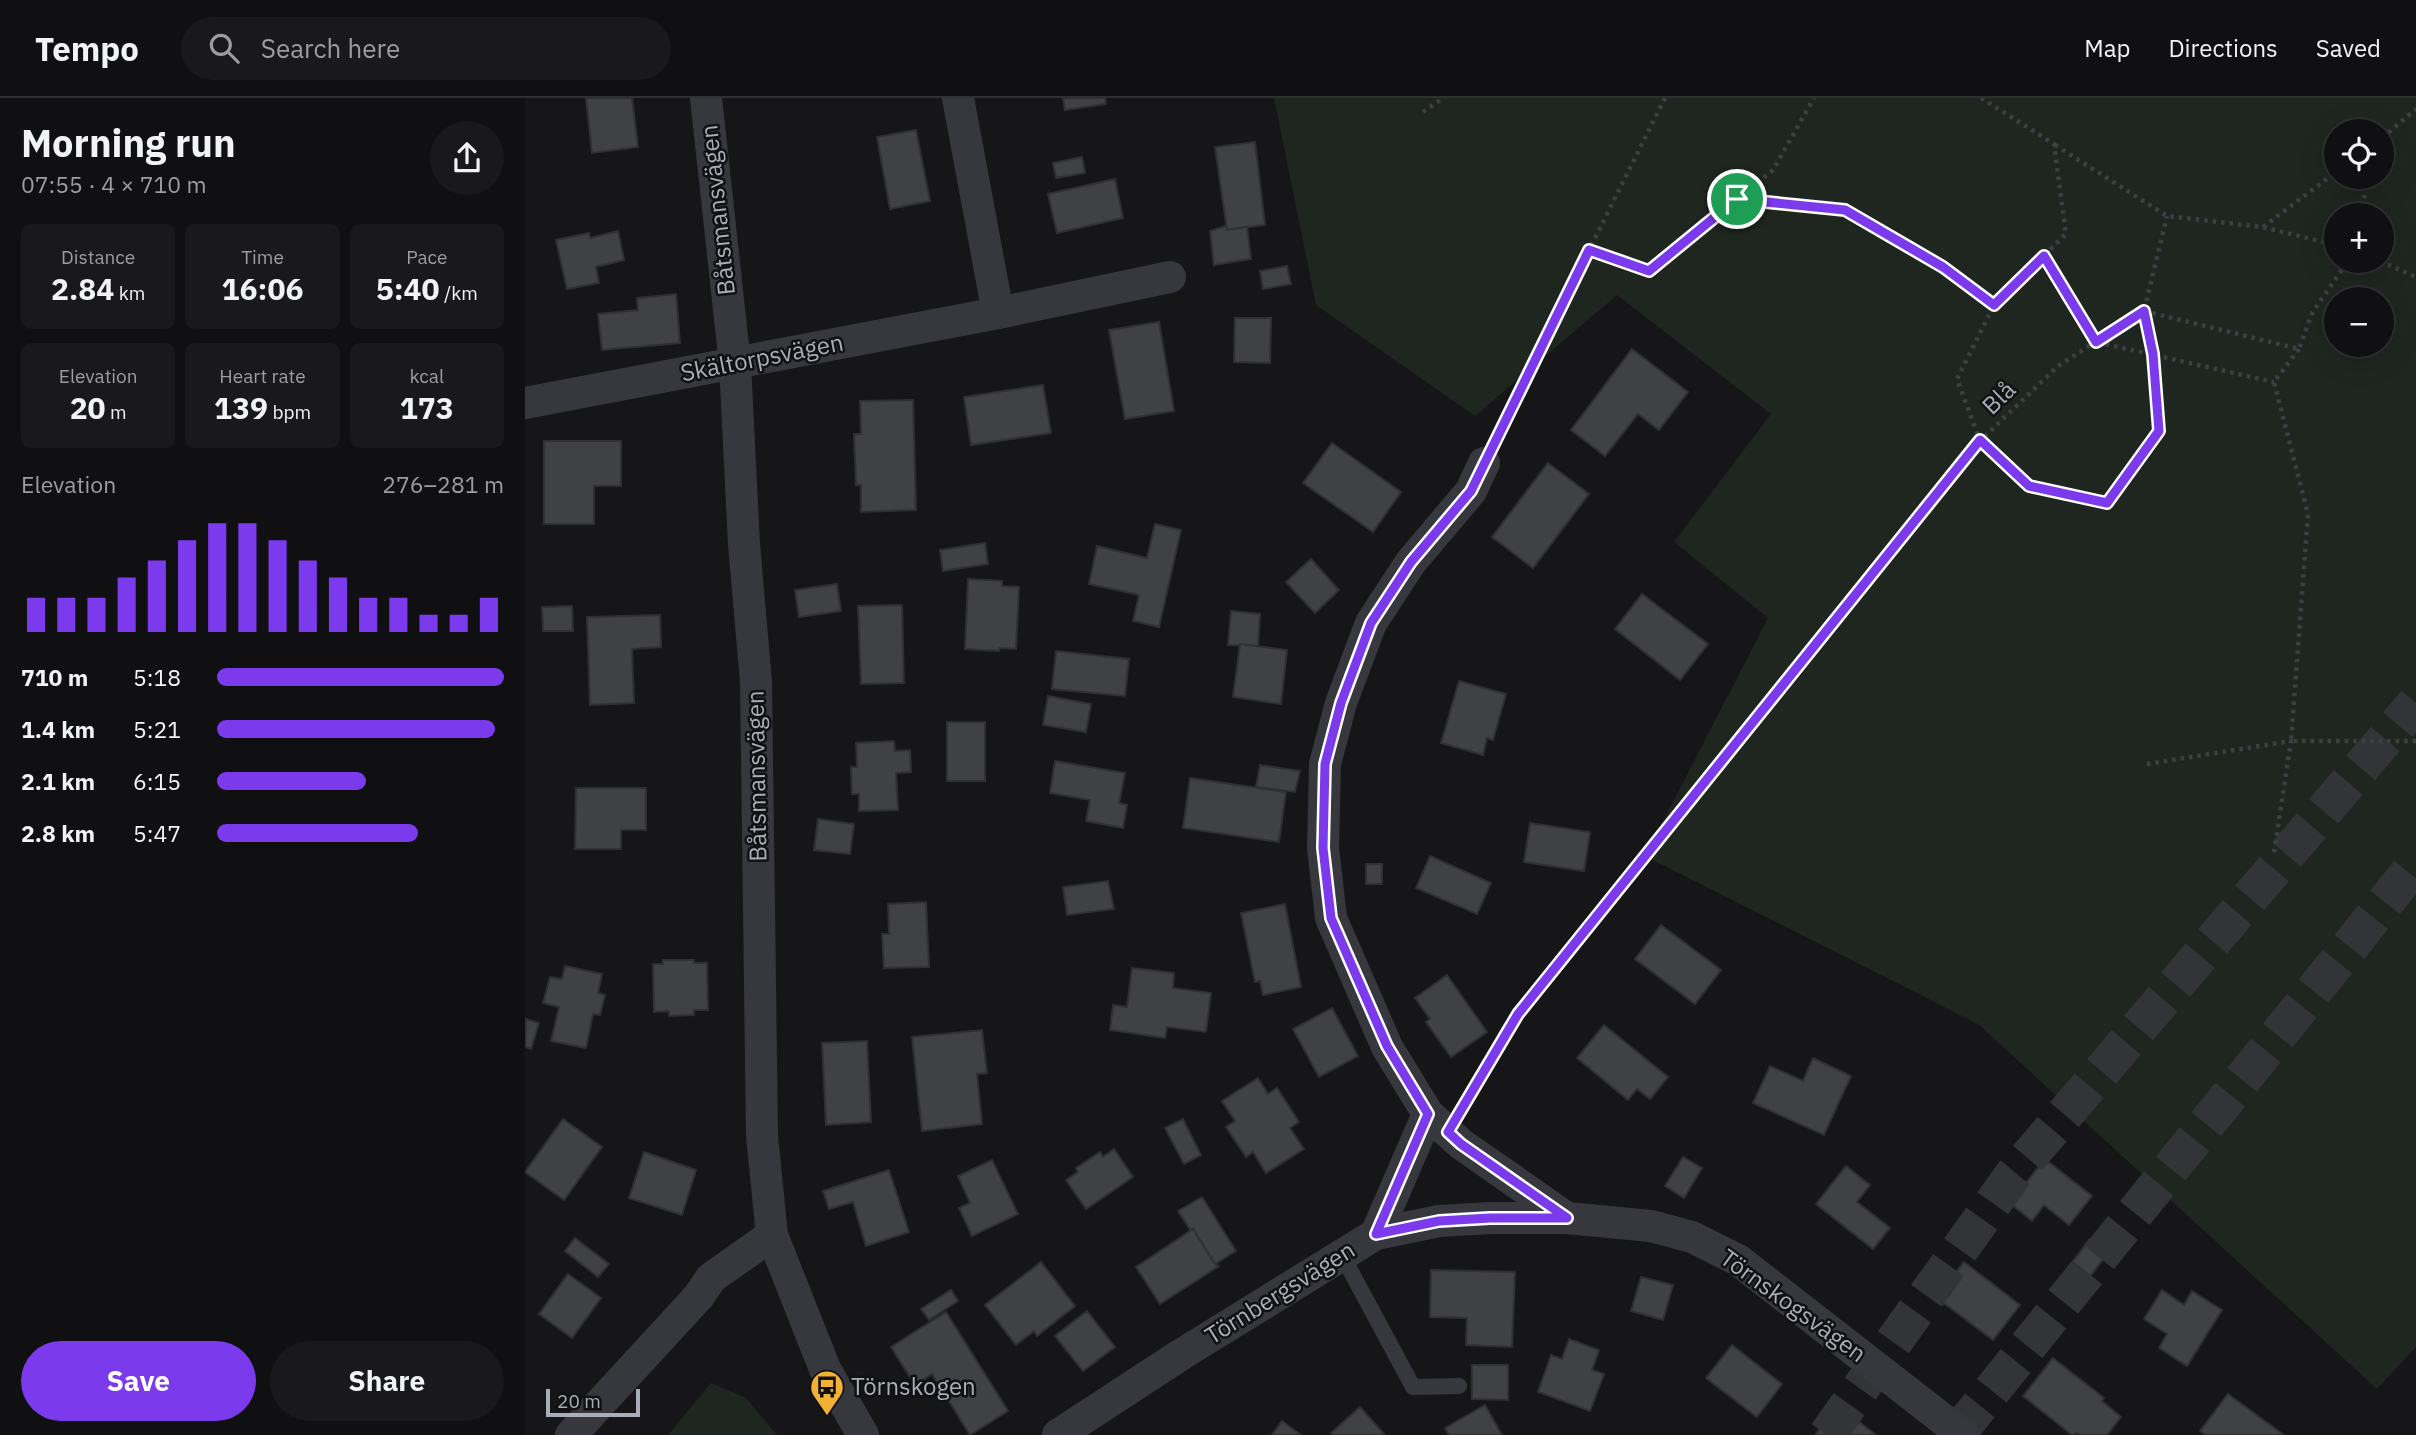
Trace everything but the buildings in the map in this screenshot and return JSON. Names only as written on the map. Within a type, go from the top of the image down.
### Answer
[{"type":"street","name":"Båtsmansvägen","points":[[706,98],[735,364],[744,544],[756,682],[762,1136],[772,1234],[825,1369],[863,1435]]},
{"type":"street","points":[[958,98],[998,313]]},
{"type":"street","name":"Skältorpsvägen","points":[[525,403],[998,313],[1170,277]]},
{"type":"street","name":"Törnskogsvägen","points":[[1484,463],[1471,491],[1411,562],[1371,623],[1341,703],[1325,764],[1323,848],[1331,918],[1387,1046],[1438,1123],[1461,1144],[1567,1218],[1651,1226],[1692,1237],[1738,1260],[1963,1435]]},
{"type":"street","points":[[1376,1234],[1438,1123]]},
{"type":"street","name":"Törnbergsvägen","points":[[1058,1435],[1182,1354],[1376,1234],[1439,1221],[1567,1218]]},
{"type":"street","points":[[571,1435],[699,1296],[711,1278],[772,1234]]},
{"type":"lane","points":[[1342,1255],[1413,1387],[1458,1386]]},
{"type":"path","points":[[1423,113],[1443,98]]},
{"type":"path","points":[[1484,463],[1665,98]]},
{"type":"path","points":[[1589,250],[1649,271],[1773,170],[1814,98]]},
{"type":"path","points":[[1981,98],[2167,216],[2262,227],[2324,242]]},
{"type":"path","points":[[2394,128],[2416,110]]},
{"type":"path","name":"Blå","points":[[2054,144],[2066,234],[1994,305],[1957,379],[1980,440],[2058,366],[2144,311]]},
{"type":"path","points":[[2262,227],[2324,181]]},
{"type":"path","points":[[1737,199],[1845,210],[1943,267],[1994,305]]},
{"type":"path","points":[[1438,1123],[1518,1014],[1980,440],[2029,486],[2107,503],[2159,431],[2153,354],[2144,311],[2167,216]]},
{"type":"path","points":[[2044,256],[2096,342],[2274,382]]},
{"type":"path","points":[[2394,267],[2416,277]]},
{"type":"path","points":[[2274,382],[2299,349],[2312,313],[2340,273]]},
{"type":"path","points":[[2144,311],[2299,349]]},
{"type":"path","points":[[2274,382],[2308,514],[2291,741],[2274,853]]},
{"type":"path","points":[[2147,764],[2291,741],[2416,741]]},
{"type":"shaded area","points":[[1274,98],[2416,98],[2416,1347],[2377,1389],[1978,1024],[1645,856],[1768,618],[1674,542],[1771,414],[1617,295],[1475,416],[1316,305]]},
{"type":"shaded area","points":[[711,1383],[746,1398],[777,1435],[668,1435]]},
{"type":"tunnel","points":[[1827,1435],[2013,1175],[2416,703]]},
{"type":"tunnel","points":[[1956,1435],[2416,864]]},
{"type":"place","name":"Törnskogen","points":[[827,1417]]},
{"type":"route","points":[[1737,199],[1845,210],[1943,267],[1994,305],[2044,256],[2096,342],[2144,311],[2153,354],[2159,431],[2107,503],[2029,486],[1980,440],[1518,1014],[1448,1132],[1461,1144],[1567,1218],[1439,1221],[1376,1234],[1428,1114],[1387,1046],[1331,918],[1323,848],[1325,764],[1341,703],[1371,623],[1411,562],[1471,491],[1589,250],[1649,271],[1737,199]]}]
